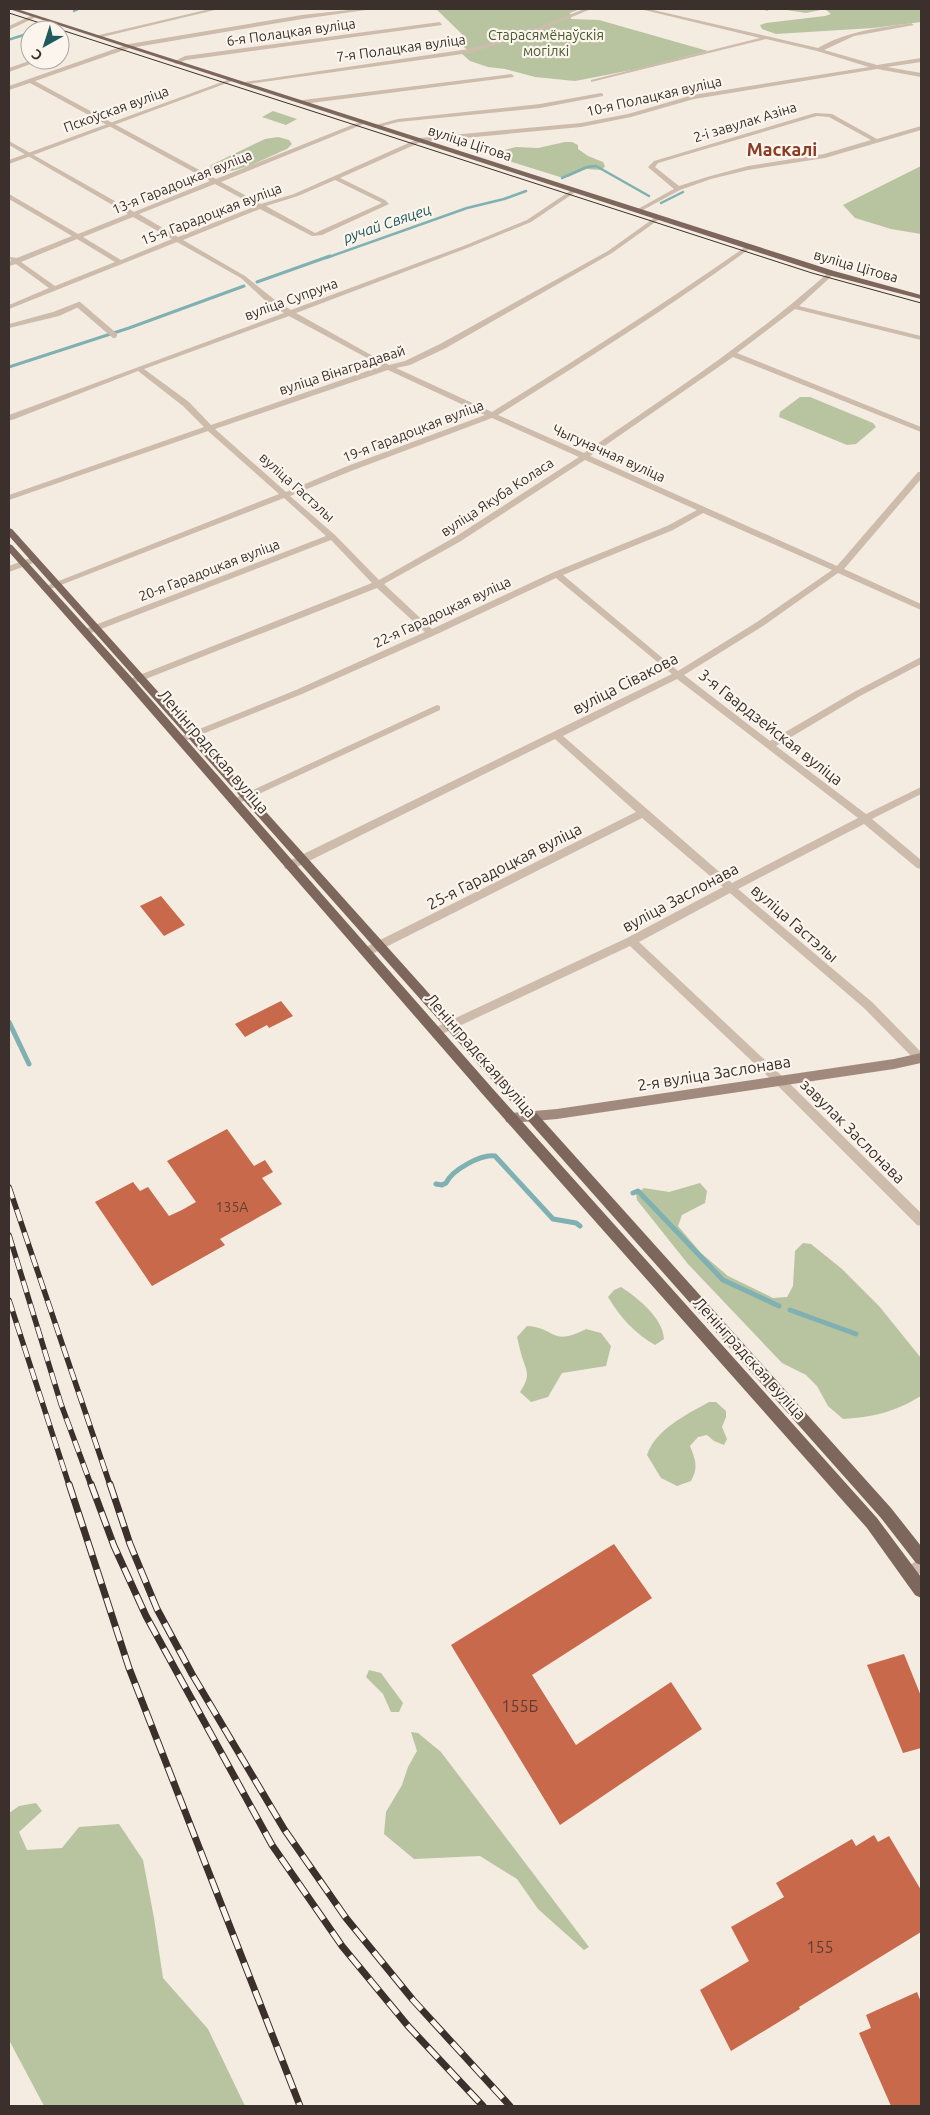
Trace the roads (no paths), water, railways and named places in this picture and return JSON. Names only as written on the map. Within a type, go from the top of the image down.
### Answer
[{"type":"main road","name":"вуліца Цітова","points":[[12,9],[831,273],[921,297]]},
{"type":"main road","name":"Ленінградская вуліца","points":[[9,531],[28,562]]},
{"type":"main road","name":"Ленінградская вуліца","points":[[9,547],[28,562],[135,680],[185,738],[234,802],[289,866],[810,1454],[916,1569],[921,1590]]},
{"type":"main road","name":"Ленінградская вуліца","points":[[185,738],[245,797],[450,1025],[529,1116],[886,1513],[921,1558]]},
{"type":"main road","name":"2-я вуліца Заслонава","points":[[511,1118],[567,1112],[894,1064],[921,1058]]},
{"type":"street","points":[[98,36],[194,11],[216,9]]},
{"type":"street","points":[[9,88],[129,46],[302,17],[370,9]]},
{"type":"street","name":"7-я Полацкая вуліца","points":[[241,83],[470,51],[524,35],[588,9]]},
{"type":"street","points":[[643,9],[819,50],[880,68],[921,75]]},
{"type":"street","points":[[9,28],[35,16]]},
{"type":"street","name":"6-я Полацкая вуліца","points":[[176,62],[185,58],[440,24]]},
{"type":"street","points":[[819,50],[833,41],[854,33],[911,25]]},
{"type":"street","points":[[593,81],[767,38]]},
{"type":"street","name":"10-я Полацкая вуліца","points":[[420,140],[581,125],[629,116],[693,97],[921,60]]},
{"type":"street","points":[[303,102],[511,76]]},
{"type":"street","points":[[31,80],[314,234],[320,234],[386,204],[335,178]]},
{"type":"street","name":"Пскоўская вуліца","points":[[9,162],[232,80]]},
{"type":"street","points":[[375,126],[394,120],[430,118],[562,102],[601,94]]},
{"type":"street","name":"2-і завулак Азіна","points":[[678,189],[651,167],[656,162],[816,114],[830,115],[876,140]]},
{"type":"street","name":"13-я Гарадоцкая вуліца","points":[[9,264],[364,122]]},
{"type":"street","points":[[639,210],[678,189],[709,178],[748,168],[825,156],[921,128]]},
{"type":"street","name":"15-я Гарадоцкая вуліца","points":[[9,306],[260,206],[296,195],[420,140]]},
{"type":"street","name":"Чыгуначная вуліца","points":[[9,143],[243,277],[272,302],[388,367],[921,607]]},
{"type":"street","name":"вуліца Супруна","points":[[9,418],[468,246],[529,220],[575,190]]},
{"type":"street","points":[[9,196],[120,262]]},
{"type":"street","name":"вуліца Вінаградавай","points":[[9,498],[208,427],[388,367],[407,363],[443,346],[530,299],[610,252],[659,217]]},
{"type":"street","name":"19-я Гарадоцкая вуліца","points":[[50,586],[348,469],[492,415],[640,322],[750,246]]},
{"type":"street","points":[[9,256],[53,288]]},
{"type":"street","name":"вуліца Якуба Коласа","points":[[135,680],[378,584],[458,539],[585,456],[732,354],[794,307],[831,273]]},
{"type":"street","points":[[9,326],[56,314],[80,305],[113,332]]},
{"type":"street","points":[[794,307],[921,338]]},
{"type":"street","points":[[732,354],[921,430]]},
{"type":"street","name":"вуліца Гастэлы","points":[[139,368],[186,404],[208,427],[332,537],[378,584],[432,632]]},
{"type":"street","name":"вуліца Сівакова","points":[[289,866],[678,675],[760,624],[839,569],[921,474]]},
{"type":"street","name":"22-я Гарадоцкая вуліца","points":[[185,738],[299,692],[556,574],[670,528],[704,509]]},
{"type":"street","name":"20-я Гарадоцкая вуліца","points":[[90,630],[332,537]]},
{"type":"street","points":[[9,569],[28,562]]},
{"type":"street","name":"3-я Гвардзейская вуліца","points":[[556,574],[678,675],[865,819],[921,865]]},
{"type":"street","points":[[770,745],[857,694],[921,660]]},
{"type":"street","points":[[234,802],[436,708]]},
{"type":"street","name":"вуліца Гастэлы","points":[[556,735],[868,1005],[921,1058]]},
{"type":"street","name":"вуліца Заслонава","points":[[436,1032],[631,941],[921,790]]},
{"type":"street","name":"25-я Гарадоцкая вуліца","points":[[366,952],[643,812]]},
{"type":"street","name":"завулак Заслонава","points":[[631,941],[779,1080],[921,1221]]},
{"type":"street","points":[[739,1372],[751,1363]]},
{"type":"street","points":[[810,1454],[824,1445]]},
{"type":"street","points":[[872,1523],[886,1513]]},
{"type":"waterway","points":[[74,11],[78,9]]},
{"type":"waterway","points":[[11,39],[20,36]]},
{"type":"waterway","name":"ручай Свяцец","points":[[562,178],[587,167],[596,166],[649,196]]},
{"type":"waterway","name":"ручай Свяцец","points":[[326,258],[467,208],[504,199],[526,191]]},
{"type":"waterway","points":[[661,203],[683,192]]},
{"type":"waterway","name":"ручай Свяцец","points":[[257,282],[330,256]]},
{"type":"waterway","name":"ручай Свяцец","points":[[9,367],[129,328],[244,286]]},
{"type":"waterway","points":[[9,1022],[29,1064]]},
{"type":"waterway","points":[[436,1184],[442,1185],[446,1183],[460,1168],[475,1160],[495,1156],[553,1219],[576,1223],[580,1226]]},
{"type":"waterway","points":[[633,1193],[638,1191],[723,1280],[779,1306]]},
{"type":"waterway","points":[[790,1310],[856,1334]]},
{"type":"tram line","points":[[9,13],[812,273],[921,303]]},
{"type":"railway","points":[[9,1187],[110,1485]]},
{"type":"railway","points":[[9,1235],[61,1404],[91,1485]]},
{"type":"railway","points":[[9,1300],[69,1485]]},
{"type":"railway","points":[[69,1484],[129,1668],[300,2106]]},
{"type":"railway","points":[[91,1484],[114,1546],[146,1616],[272,1845],[342,1946],[408,2026],[483,2106]]},
{"type":"railway","points":[[110,1484],[130,1544],[157,1609],[192,1674],[284,1829],[346,1918],[413,2000],[510,2106]]},
{"type":"district","name":"Маскалі","points":[[782,149]]},
{"type":"park label","name":"Старасямёнаўскія могілкі","points":[[546,43]]}]
